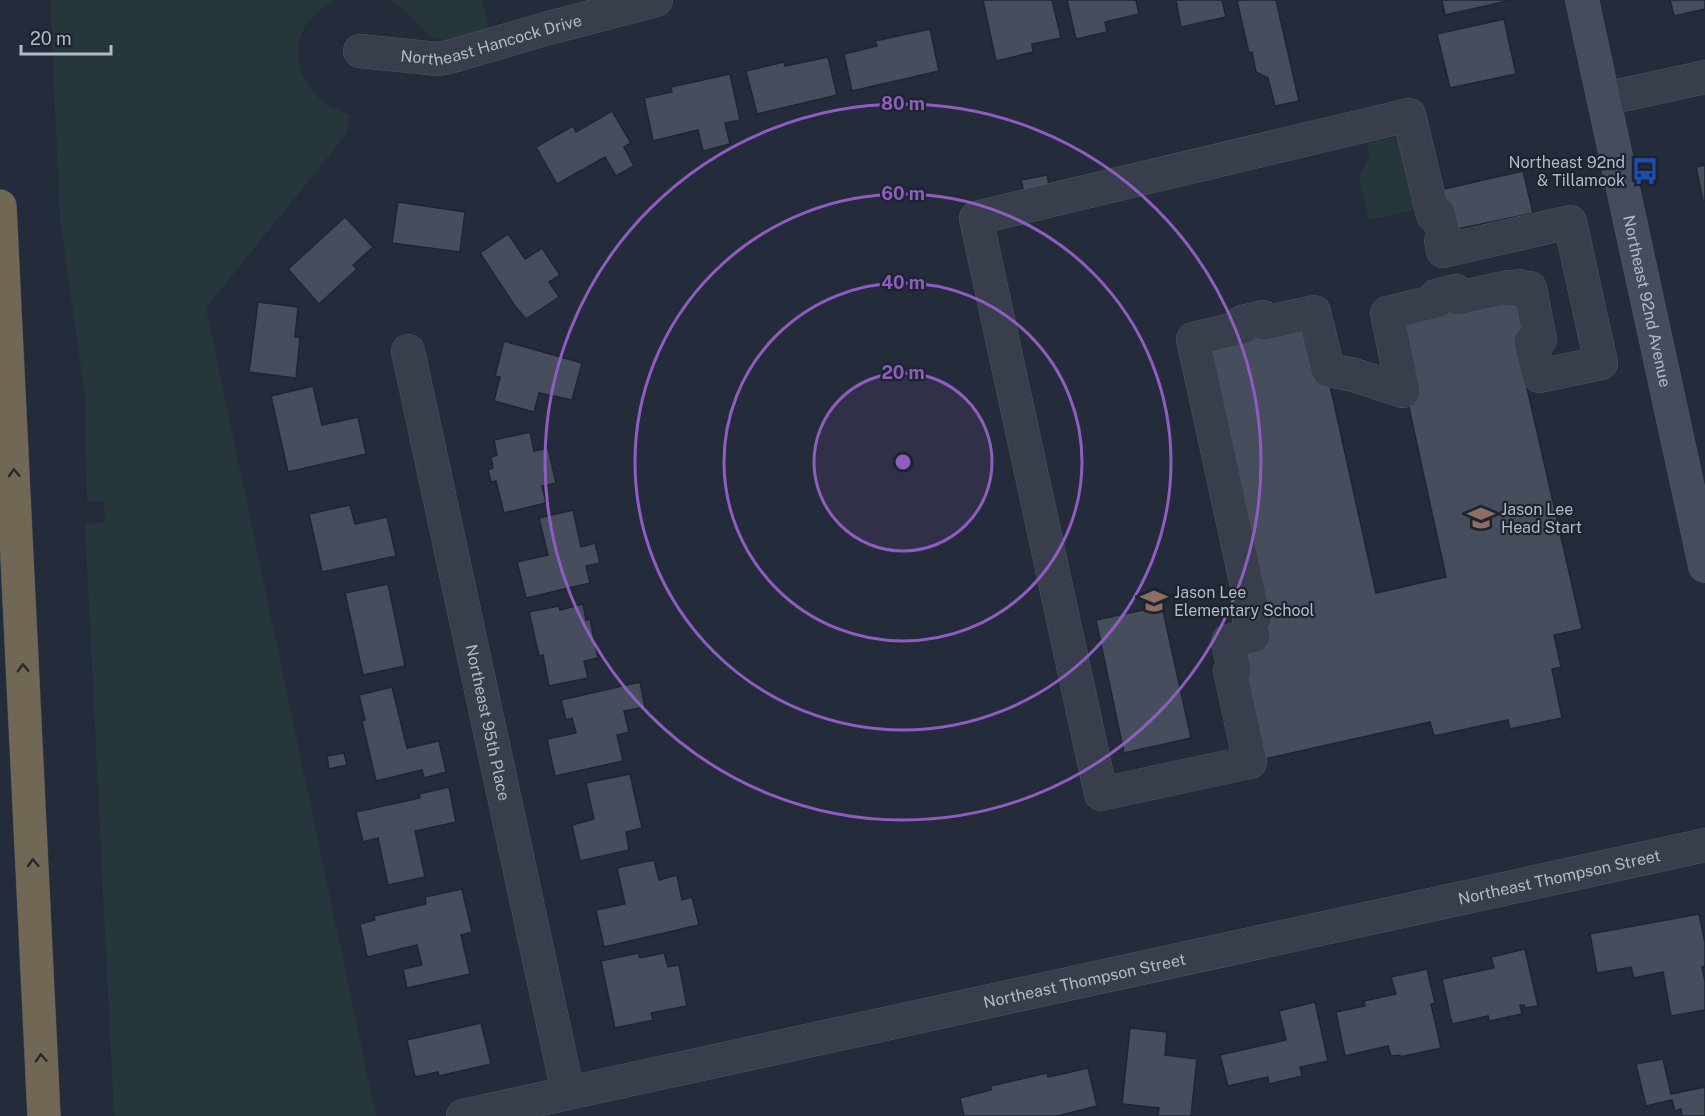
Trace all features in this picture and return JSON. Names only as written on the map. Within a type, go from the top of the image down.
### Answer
[{"type":"highway","points":[[0,206],[44,1116]]},
{"type":"street","name":"Northeast Hancock Drive","points":[[360,51],[438,59],[656,0]]},
{"type":"street","name":"Northeast 92nd Avenue","points":[[1582,0],[1698,498],[1705,566]]},
{"type":"street","points":[[1604,99],[1705,77]]},
{"type":"street","points":[[1409,115],[1433,215],[1438,213],[1444,240],[1441,241],[1443,251],[1569,222],[1601,363],[1539,376],[1531,342],[1540,340],[1530,288],[1520,290],[1519,286],[1458,298],[1456,291],[1436,296],[1437,301],[1387,313],[1403,391],[1354,375],[1328,370],[1314,312],[1264,323],[1263,317],[1242,322],[1243,327],[1193,339],[1254,618],[1249,619],[1253,636],[1228,641],[1234,670],[1230,671],[1250,762],[1101,794],[976,218],[1409,115]]},
{"type":"street","name":"Northeast 95th Place","points":[[408,351],[568,1093]]},
{"type":"street","name":"Northeast Thompson Street","points":[[463,1116],[1705,845]]},
{"type":"shaded area","points":[[50,0],[335,0],[316,13],[307,23],[299,45],[298,57],[300,68],[311,90],[326,104],[349,115],[348,132],[206,308],[376,1116],[114,1116],[85,524],[105,523],[104,501],[87,501],[85,397],[60,219]]},
{"type":"shaded area","points":[[390,0],[482,0],[489,31],[448,41],[431,37],[406,11]]},
{"type":"shaded area","points":[[1399,136],[1415,210],[1369,220],[1359,176],[1370,156],[1367,143]]},
{"type":"building","points":[[983,0],[1052,0],[1061,38],[1032,44],[1033,52],[996,61]]},
{"type":"building","points":[[1067,0],[1136,0],[1139,14],[1105,22],[1107,32],[1076,39]]},
{"type":"building","points":[[1176,0],[1222,0],[1226,17],[1181,27]]},
{"type":"building","points":[[1276,0],[1299,101],[1275,106],[1268,78],[1256,72],[1252,52],[1249,53],[1237,1]]},
{"type":"building","points":[[1442,0],[1512,0],[1445,15]]},
{"type":"building","points":[[1670,0],[1705,0],[1705,9],[1674,16]]},
{"type":"building","points":[[1504,19],[1516,74],[1450,88],[1437,34]]},
{"type":"building","points":[[930,29],[939,71],[852,91],[844,54],[877,46],[875,41]]},
{"type":"building","points":[[828,57],[837,95],[757,114],[746,71],[784,62],[785,66]]},
{"type":"building","points":[[730,74],[740,120],[725,123],[730,144],[703,151],[698,130],[653,141],[644,98],[672,92],[671,87]]},
{"type":"building","points":[[612,111],[631,143],[624,147],[634,166],[616,176],[605,157],[557,184],[536,147],[573,126],[576,132]]},
{"type":"building","points":[[1705,165],[1705,200],[1703,201],[1696,167]]},
{"type":"building","points":[[1523,171],[1533,213],[1444,232],[1435,191]]},
{"type":"building","points":[[1047,175],[1051,194],[1026,200],[1021,180]]},
{"type":"building","points":[[398,202],[465,212],[460,252],[392,243]]},
{"type":"building","points":[[345,217],[373,247],[353,265],[357,269],[319,304],[288,269]]},
{"type":"building","points":[[508,234],[525,259],[542,248],[560,275],[549,282],[559,297],[526,319],[480,253]]},
{"type":"building","points":[[1517,289],[1537,376],[1525,379],[1582,629],[1554,635],[1561,667],[1552,669],[1562,718],[1510,729],[1508,720],[1434,736],[1430,722],[1251,762],[1228,641],[1255,619],[1194,339],[1314,313],[1376,593],[1446,577],[1389,316]]},
{"type":"building","points":[[258,302],[298,307],[295,337],[300,337],[296,378],[249,372]]},
{"type":"building","points":[[504,341],[582,363],[572,400],[539,393],[534,412],[494,401],[500,377],[495,376]]},
{"type":"building","points":[[313,386],[322,425],[358,417],[366,454],[288,472],[271,396]]},
{"type":"building","points":[[530,432],[534,451],[548,448],[556,483],[542,486],[546,503],[504,513],[496,481],[491,482],[488,470],[493,468],[491,457],[497,455],[494,440]]},
{"type":"building","points":[[350,505],[355,524],[387,517],[396,556],[322,572],[309,514]]},
{"type":"building","points":[[573,510],[581,547],[595,543],[600,563],[586,566],[590,583],[526,598],[517,562],[548,555],[539,518]]},
{"type":"building","points":[[388,584],[405,666],[363,675],[345,593]]},
{"type":"building","points":[[583,604],[586,620],[590,619],[598,658],[584,661],[588,678],[549,686],[543,655],[539,656],[529,612],[559,606],[560,610]]},
{"type":"building","points":[[1162,606],[1191,738],[1124,753],[1096,620]]},
{"type":"building","points":[[640,682],[645,707],[624,711],[629,732],[617,735],[623,761],[555,776],[547,739],[576,733],[572,718],[566,720],[561,700]]},
{"type":"building","points":[[392,687],[407,748],[439,741],[446,772],[424,778],[422,770],[376,781],[362,721],[365,720],[359,695]]},
{"type":"building","points":[[344,753],[347,765],[329,769],[327,756]]},
{"type":"building","points":[[630,774],[642,828],[626,832],[629,850],[580,861],[572,825],[594,819],[586,783]]},
{"type":"building","points":[[449,787],[456,822],[415,831],[425,877],[388,885],[378,838],[363,842],[356,812],[420,798],[419,794]]},
{"type":"building","points":[[654,860],[659,880],[677,875],[682,900],[692,897],[699,925],[604,947],[596,910],[625,904],[617,868]]},
{"type":"building","points":[[462,889],[472,932],[461,935],[470,974],[407,988],[403,969],[422,965],[417,945],[367,957],[360,924],[375,920],[374,916],[426,904],[425,897]]},
{"type":"building","points":[[1699,914],[1705,943],[1705,966],[1702,967],[1705,981],[1705,1010],[1671,1016],[1663,972],[1634,978],[1631,967],[1597,973],[1590,934]]},
{"type":"building","points":[[1525,949],[1538,1006],[1525,1008],[1524,1005],[1520,1005],[1522,1014],[1489,1021],[1488,1016],[1452,1024],[1442,979],[1494,968],[1491,957]]},
{"type":"building","points":[[638,953],[640,958],[664,953],[668,967],[679,965],[687,1006],[651,1013],[653,1020],[615,1028],[601,961]]},
{"type":"building","points":[[1427,969],[1435,1003],[1431,1004],[1441,1048],[1400,1057],[1400,1055],[1391,1056],[1388,1046],[1345,1056],[1336,1012],[1365,1006],[1364,1001],[1396,994],[1391,977]]},
{"type":"building","points":[[1315,1002],[1328,1061],[1300,1067],[1302,1076],[1269,1084],[1268,1077],[1228,1086],[1220,1055],[1286,1040],[1279,1011]]},
{"type":"building","points":[[481,1023],[491,1064],[439,1076],[438,1072],[415,1077],[407,1040]]},
{"type":"building","points":[[1130,1028],[1167,1032],[1165,1055],[1197,1059],[1191,1116],[1158,1116],[1159,1108],[1122,1104]]},
{"type":"building","points":[[1663,1059],[1671,1094],[1705,1087],[1705,1116],[1682,1116],[1681,1109],[1675,1111],[1672,1100],[1646,1106],[1636,1064]]},
{"type":"building","points":[[1088,1068],[1097,1106],[1057,1116],[964,1116],[960,1098],[991,1090],[991,1086],[1047,1073],[1048,1077]]},
{"type":"place","name":"Northeast 92nd & Tillamook","points":[[1645,171]]},
{"type":"place","name":"Jason Lee Head Start","points":[[1481,518]]},
{"type":"place","name":"Jason Lee Elementary School","points":[[1154,601]]}]
